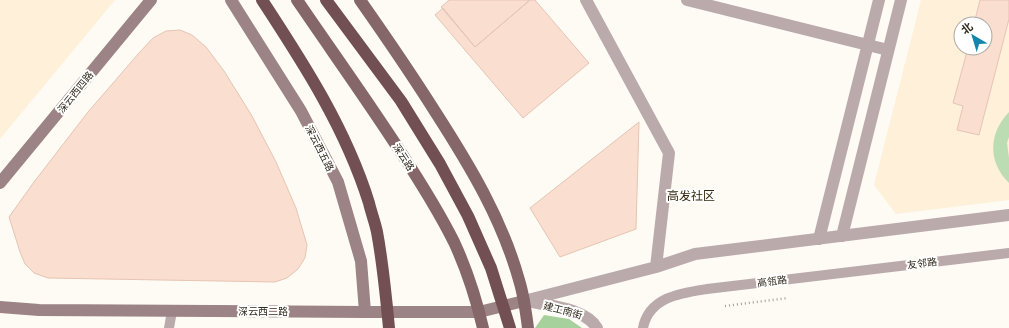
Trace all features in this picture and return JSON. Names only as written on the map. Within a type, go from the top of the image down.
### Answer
[{"type":"highway","points":[[262,0],[321,93],[342,134],[362,181],[377,231],[385,282],[389,328]]},
{"type":"highway","points":[[326,0],[400,101],[440,164],[468,216],[491,268],[510,328]]},
{"type":"main road","name":"深云路","points":[[297,0],[387,132],[438,211],[454,242],[466,271],[483,328]]},
{"type":"main road","points":[[360,0],[426,97],[476,177],[494,211],[508,246],[519,281],[528,328]]},
{"type":"street","name":"深云西四路","points":[[0,183],[151,0]]},
{"type":"street","name":"深云西五路","points":[[231,0],[301,112],[338,182],[361,261],[365,312]]},
{"type":"street","points":[[586,0],[669,153],[656,267]]},
{"type":"street","points":[[687,0],[888,50]]},
{"type":"street","points":[[819,239],[879,0]]},
{"type":"street","points":[[842,236],[901,0]]},
{"type":"street","points":[[524,301],[656,267],[695,254],[1009,215]]},
{"type":"street","name":"深云西二路","points":[[0,307],[39,310],[479,312],[524,301]]},
{"type":"street","name":"建工南街","points":[[524,301],[575,312],[585,316],[593,322],[597,328]]},
{"type":"lane","name":"友邻路","points":[[836,274],[1009,253]]},
{"type":"lane","name":"高瓴路","points":[[643,328],[647,315],[653,307],[661,301],[681,294],[707,289],[836,274]]},
{"type":"lane","points":[[169,328],[172,311]]},
{"type":"path","points":[[725,306],[788,298]]},
{"type":"shaded area","points":[[0,0],[115,0],[0,139]]},
{"type":"shaded area","points":[[921,0],[1009,0],[1009,200],[896,214],[874,185]]},
{"type":"green space","points":[[1009,112],[1009,137],[1007,143],[1009,158],[1009,183],[997,166],[993,147],[997,129]]},
{"type":"green space","points":[[544,315],[569,319],[582,328],[535,328]]},
{"type":"building","points":[[449,0],[530,0],[475,47],[441,7]]},
{"type":"building","points":[[530,0],[535,0],[589,63],[523,118],[435,15],[443,8],[475,47]]},
{"type":"building","points":[[980,0],[1009,0],[1009,19],[979,135],[957,130],[963,106],[953,103],[966,56],[993,56],[993,16],[976,16]]},
{"type":"building","points":[[180,30],[192,35],[206,47],[224,71],[252,116],[276,162],[296,208],[307,245],[305,258],[298,269],[287,278],[275,282],[48,278],[34,273],[25,264],[9,217],[88,112],[139,53],[153,38],[166,31]]},
{"type":"building","points":[[639,122],[636,229],[560,257],[530,208]]},
{"type":"district","name":"高发社区","points":[[691,196]]}]
